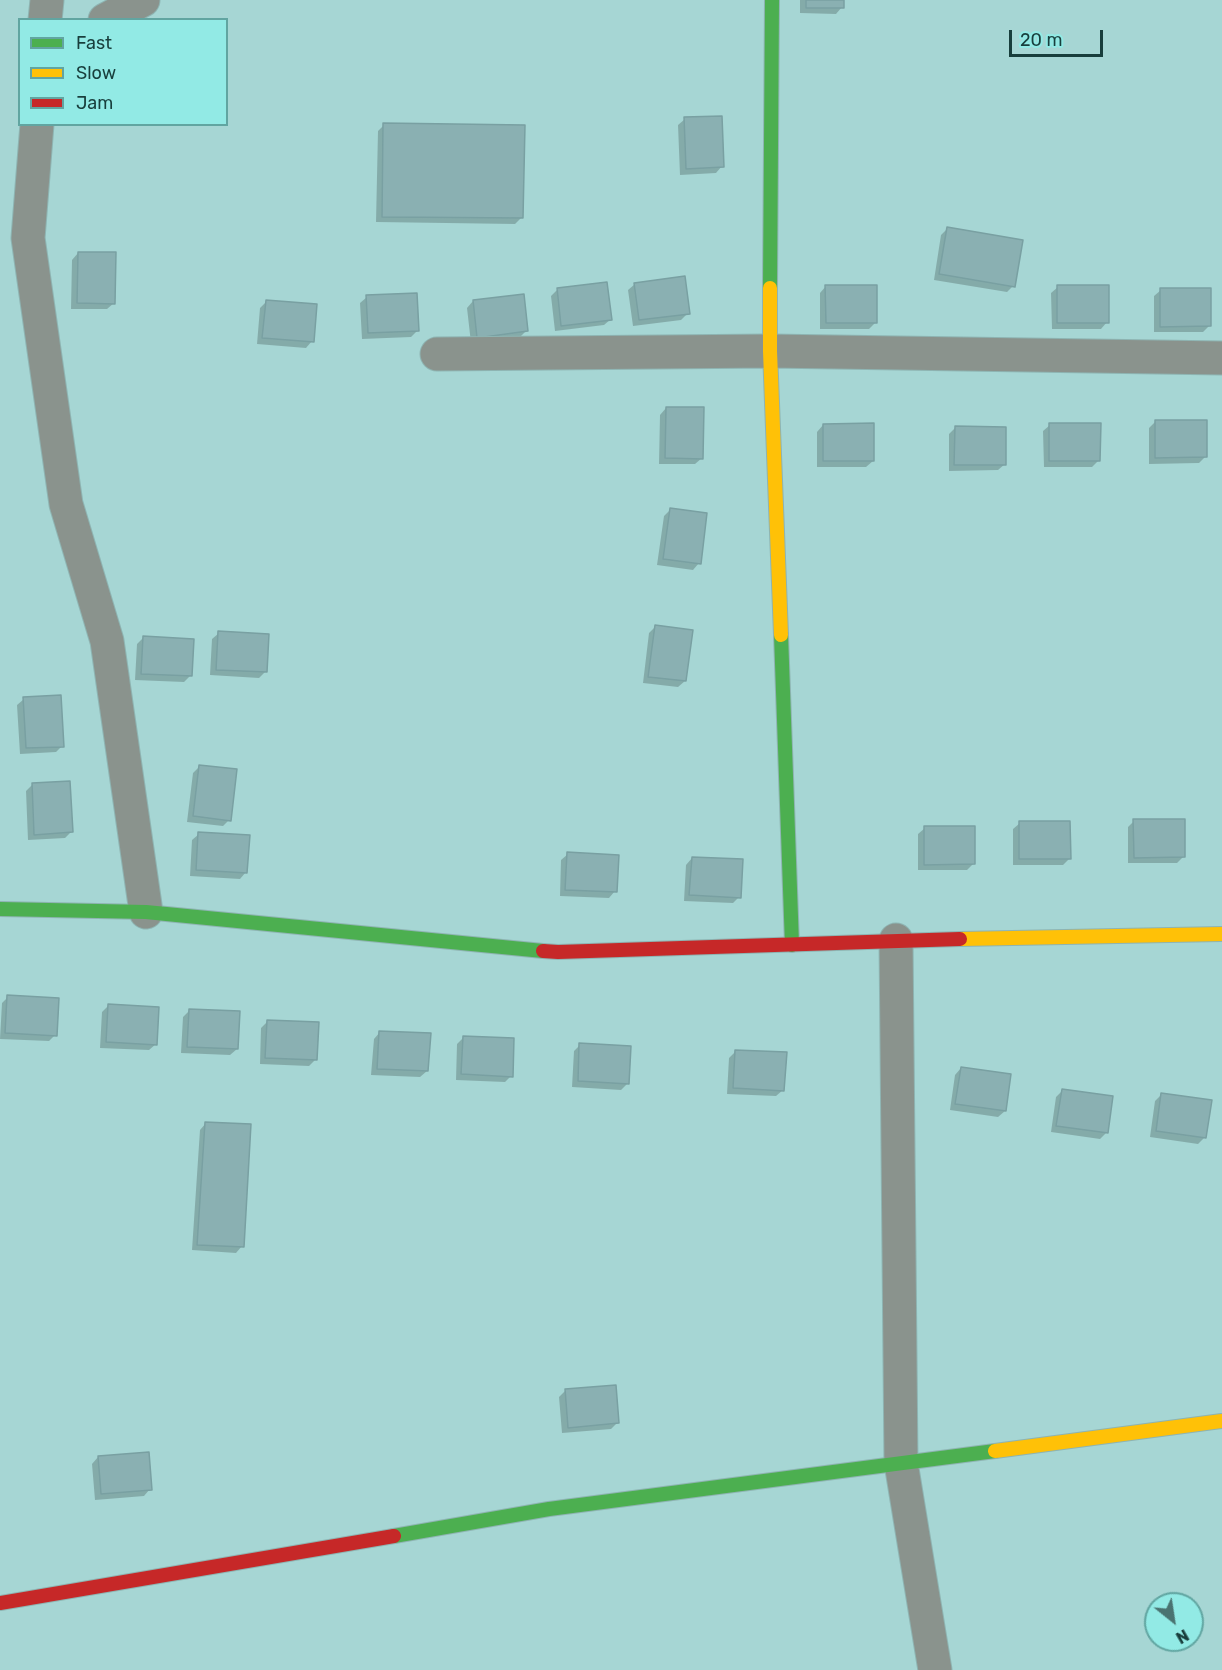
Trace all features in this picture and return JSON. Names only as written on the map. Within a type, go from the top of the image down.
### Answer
[{"type":"street","points":[[45,18],[47,0]]},
{"type":"street","points":[[109,18],[143,0]]},
{"type":"street","points":[[772,0],[770,351],[792,945]]},
{"type":"street","points":[[37,126],[28,238],[66,504],[107,641],[146,912]]},
{"type":"street","points":[[436,354],[770,351],[1222,358]]},
{"type":"street","points":[[0,909],[146,912],[558,952],[792,945],[896,939],[1222,934]]},
{"type":"street","points":[[896,939],[901,1463],[935,1670]]},
{"type":"street","points":[[0,1603],[549,1509],[1222,1421]]},
{"type":"building","points":[[806,0],[844,0],[844,8],[806,8]]},
{"type":"building","points":[[722,116],[724,167],[686,169],[684,117]]},
{"type":"building","points":[[383,123],[525,125],[523,218],[382,217]]},
{"type":"building","points":[[947,227],[1023,240],[1015,287],[939,274]]},
{"type":"building","points":[[78,252],[116,252],[115,304],[77,303]]},
{"type":"building","points":[[685,276],[690,314],[639,320],[634,283]]},
{"type":"building","points":[[607,282],[612,320],[561,326],[557,288]]},
{"type":"building","points":[[825,285],[877,285],[877,323],[826,323]]},
{"type":"building","points":[[1057,285],[1109,285],[1109,323],[1057,323]]},
{"type":"building","points":[[1160,288],[1211,288],[1211,326],[1160,327]]},
{"type":"building","points":[[417,293],[419,331],[368,333],[366,295]]},
{"type":"building","points":[[524,294],[528,331],[477,338],[473,300]]},
{"type":"building","points":[[266,300],[317,304],[314,342],[262,338]]},
{"type":"building","points":[[666,407],[704,407],[703,459],[665,458]]},
{"type":"building","points":[[1155,420],[1207,420],[1207,457],[1155,458]]},
{"type":"building","points":[[874,423],[874,461],[823,461],[823,424]]},
{"type":"building","points":[[1049,423],[1101,423],[1100,461],[1049,461]]},
{"type":"building","points":[[955,426],[1006,427],[1006,465],[954,465]]},
{"type":"building","points":[[670,508],[707,513],[701,564],[663,559]]},
{"type":"building","points":[[655,625],[693,630],[686,681],[648,677]]},
{"type":"building","points":[[218,631],[269,634],[267,672],[216,670]]},
{"type":"building","points":[[143,636],[194,639],[192,676],[141,674]]},
{"type":"building","points":[[61,695],[64,747],[26,748],[23,697]]},
{"type":"building","points":[[199,765],[237,769],[231,821],[193,816]]},
{"type":"building","points":[[70,781],[73,832],[34,835],[32,783]]},
{"type":"building","points":[[1133,819],[1185,819],[1185,857],[1134,858]]},
{"type":"building","points":[[1019,821],[1070,821],[1071,859],[1019,859]]},
{"type":"building","points":[[924,826],[975,826],[975,864],[924,865]]},
{"type":"building","points":[[198,832],[250,835],[247,873],[196,870]]},
{"type":"building","points":[[567,852],[619,855],[617,892],[565,890]]},
{"type":"building","points":[[692,857],[743,859],[741,898],[689,895]]},
{"type":"building","points":[[7,995],[59,998],[57,1036],[5,1033]]},
{"type":"building","points":[[108,1004],[159,1007],[157,1045],[106,1042]]},
{"type":"building","points":[[189,1009],[240,1011],[238,1049],[187,1047]]},
{"type":"building","points":[[267,1020],[319,1022],[317,1060],[265,1058]]},
{"type":"building","points":[[379,1031],[431,1033],[428,1071],[377,1069]]},
{"type":"building","points":[[463,1036],[514,1038],[513,1077],[461,1074]]},
{"type":"building","points":[[579,1043],[631,1046],[629,1084],[578,1081]]},
{"type":"building","points":[[735,1050],[787,1052],[784,1091],[733,1088]]},
{"type":"building","points":[[961,1067],[1011,1074],[1006,1111],[955,1104]]},
{"type":"building","points":[[1062,1089],[1113,1096],[1108,1133],[1056,1126]]},
{"type":"building","points":[[1161,1093],[1212,1100],[1206,1138],[1156,1131]]},
{"type":"building","points":[[205,1122],[251,1124],[244,1247],[197,1245]]},
{"type":"building","points":[[616,1385],[619,1423],[568,1428],[565,1389]]},
{"type":"building","points":[[149,1452],[152,1490],[101,1494],[98,1456]]},
{"type":"traffic: fast","points":[[770,288],[772,0]]},
{"type":"traffic: fast","points":[[781,635],[792,945]]},
{"type":"traffic: fast","points":[[0,909],[146,912],[543,951]]},
{"type":"traffic: fast","points":[[394,1536],[549,1509],[995,1451]]},
{"type":"traffic: slow","points":[[770,288],[770,351],[781,635]]},
{"type":"traffic: slow","points":[[960,939],[1222,934]]},
{"type":"traffic: slow","points":[[995,1451],[1222,1421]]},
{"type":"traffic: jam","points":[[543,951],[960,939]]},
{"type":"traffic: jam","points":[[0,1603],[394,1536]]}]
